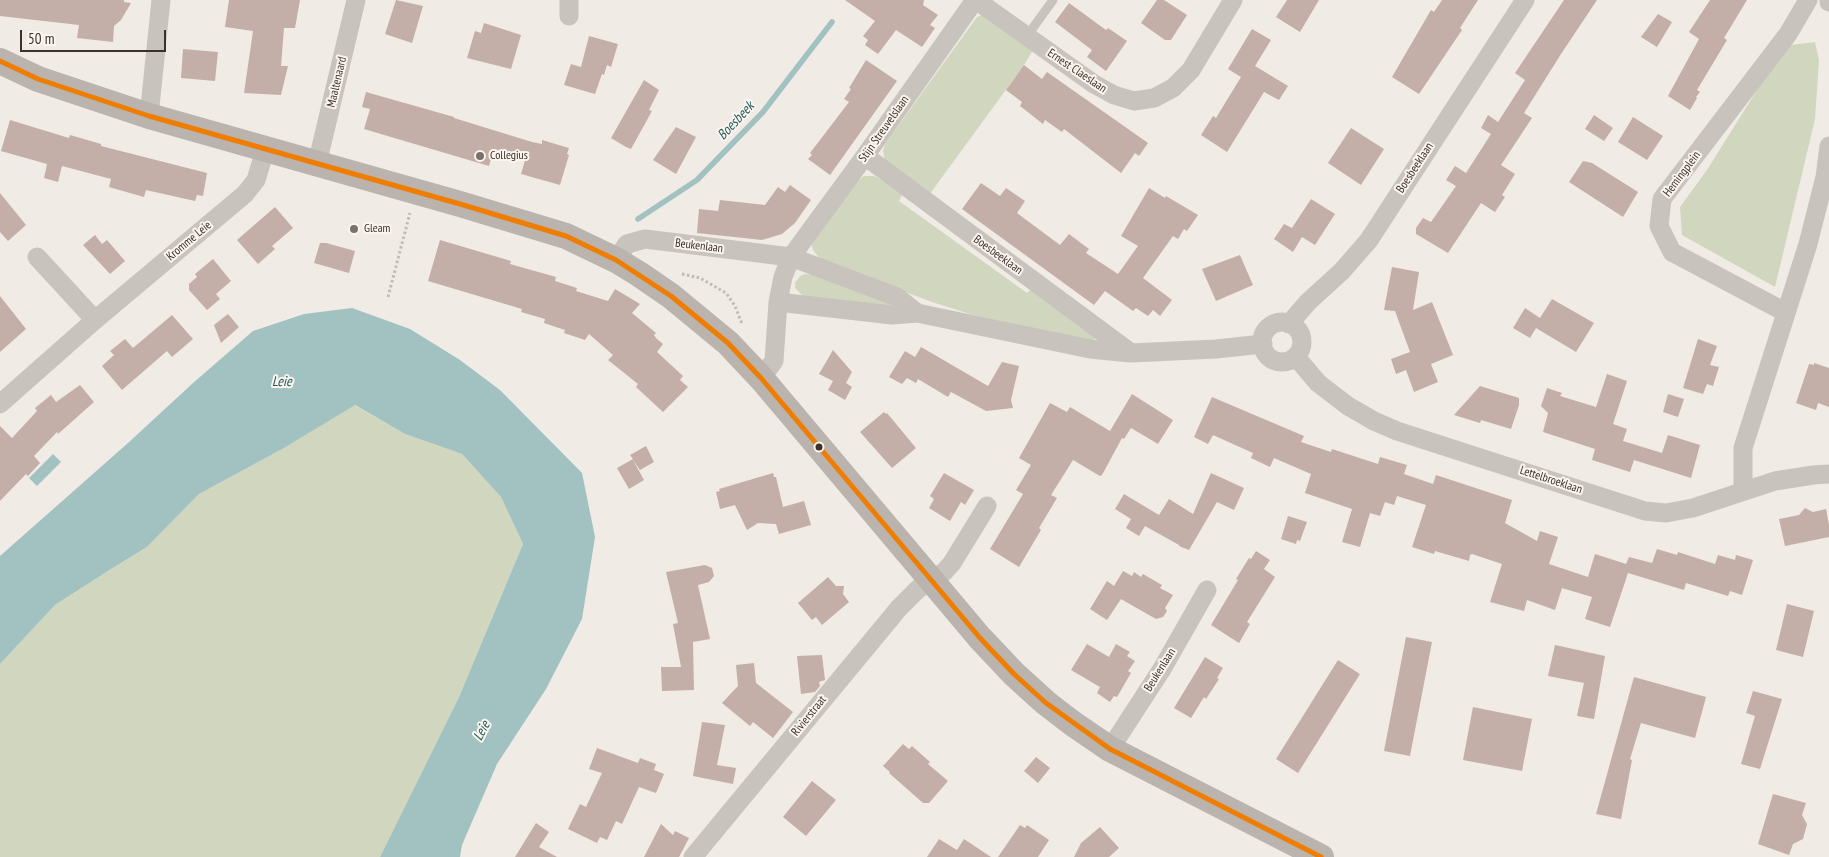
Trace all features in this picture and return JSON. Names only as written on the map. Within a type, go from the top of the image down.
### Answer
[{"type":"street","points":[[148,116],[161,0]]},
{"type":"street","name":"Maaltenaard","points":[[317,164],[356,0]]},
{"type":"street","name":"Ernest Claeslaan","points":[[976,0],[1094,84],[1114,95],[1134,101],[1154,98],[1173,88],[1191,70],[1234,0]]},
{"type":"street","name":"Stijn Streuvelslaan","points":[[791,257],[976,0]]},
{"type":"street","name":"Boesbeeklaan","points":[[1290,324],[1308,302],[1342,272],[1369,240],[1525,0]]},
{"type":"street","name":"Hemingplein","points":[[1785,312],[1672,252],[1659,226],[1662,199],[1788,34],[1808,0]]},
{"type":"street","points":[[0,61],[38,79],[148,116],[460,204],[566,236],[616,260],[672,296],[728,343],[761,378],[980,638],[1014,674],[1072,724],[1110,749],[1321,857]]},
{"type":"street","points":[[1743,491],[1743,448],[1808,244],[1825,177],[1829,146]]},
{"type":"street","name":"Kromme Leie","points":[[0,404],[94,320],[245,194],[256,180],[262,166],[265,150]]},
{"type":"street","name":"Boesbeeklaan","points":[[865,156],[1131,353]]},
{"type":"street","name":"Beukenlaan","points":[[616,260],[627,244],[645,239],[791,257]]},
{"type":"street","points":[[37,257],[94,320]]},
{"type":"street","points":[[761,378],[774,361],[778,302],[783,277],[791,257],[897,297],[917,313]]},
{"type":"street","points":[[778,302],[892,315],[917,313],[1090,350],[1131,353],[1216,349],[1262,344]]},
{"type":"street","points":[[1283,322],[1290,324],[1301,335],[1302,343],[1296,357],[1282,362],[1269,357],[1264,351],[1262,344],[1263,337],[1270,326],[1283,322]]},
{"type":"street","name":"Lettelbroeklaan","points":[[1296,357],[1318,383],[1348,406],[1374,421],[1397,431],[1645,511],[1666,512],[1693,508],[1775,481],[1829,474]]},
{"type":"street","points":[[931,580],[944,572],[952,563],[987,506]]},
{"type":"street","name":"Rivierstraat","points":[[693,857],[899,608],[918,589],[931,580]]},
{"type":"street","name":"Beukenlaan","points":[[1110,749],[1162,669],[1208,590]]},
{"type":"lane","points":[[1027,36],[1053,0]]},
{"type":"path","points":[[388,297],[416,192]]},
{"type":"green space","points":[[982,15],[1033,50],[929,195],[885,160],[883,151],[885,144],[977,17]]},
{"type":"green space","points":[[1815,42],[1819,60],[1815,119],[1775,287],[1682,235],[1680,207],[1707,170],[1762,82],[1790,45]]},
{"type":"green space","points":[[864,176],[874,176],[881,180],[902,195],[899,201],[1027,293],[1032,288],[1096,338],[1093,341],[973,315],[932,302],[821,260],[813,250],[811,243]]},
{"type":"green space","points":[[805,274],[819,276],[891,303],[890,309],[803,296],[795,288],[795,283],[800,276]]},
{"type":"green space","points":[[354,405],[405,434],[462,454],[501,497],[523,544],[459,697],[380,857],[0,857],[0,664],[55,605],[147,547],[199,494],[284,448]]},
{"type":"water","name":"Leie","points":[[352,308],[410,329],[460,360],[500,390],[582,473],[595,537],[582,619],[546,689],[497,764],[462,845],[460,857],[380,857],[459,697],[523,544],[501,497],[462,454],[405,434],[355,405],[284,448],[199,494],[147,547],[55,605],[0,664],[0,556],[253,331],[304,314]]},
{"type":"water","points":[[53,454],[61,462],[37,486],[29,478]]},
{"type":"building","points":[[0,0],[124,0],[124,2],[131,3],[121,20],[114,26],[113,42],[77,38],[79,25],[0,16]]},
{"type":"building","points":[[229,0],[300,0],[295,28],[284,28],[281,66],[288,66],[281,95],[244,93],[253,31],[225,27]]},
{"type":"building","points":[[396,0],[423,6],[412,43],[385,34]]},
{"type":"building","points":[[845,0],[924,0],[923,5],[938,15],[930,25],[935,28],[922,47],[896,30],[878,54],[865,45],[868,40],[863,36],[875,21]]},
{"type":"building","points":[[1157,0],[1164,0],[1187,15],[1171,40],[1165,40],[1141,23]]},
{"type":"building","points":[[1287,0],[1319,0],[1300,32],[1276,17]]},
{"type":"building","points":[[1442,0],[1478,0],[1460,28],[1462,30],[1419,94],[1392,77],[1431,10],[1434,12]]},
{"type":"building","points":[[1564,0],[1597,0],[1524,113],[1532,118],[1501,165],[1515,174],[1502,195],[1505,197],[1495,212],[1481,203],[1448,253],[1416,234],[1416,228],[1423,218],[1431,222],[1456,186],[1446,180],[1455,166],[1466,173],[1491,134],[1481,128],[1488,115],[1498,122],[1525,80],[1515,73]]},
{"type":"building","points":[[1710,0],[1747,0],[1724,38],[1727,40],[1697,90],[1700,92],[1690,110],[1668,96],[1699,39],[1689,32]]},
{"type":"building","points":[[1069,3],[1106,30],[1108,28],[1127,41],[1106,71],[1087,57],[1092,50],[1055,22]]},
{"type":"building","points":[[1658,14],[1672,22],[1657,47],[1641,37]]},
{"type":"building","points":[[484,23],[521,35],[511,69],[467,58],[475,31],[481,33]]},
{"type":"building","points":[[1252,29],[1271,40],[1255,66],[1288,86],[1279,100],[1264,92],[1227,152],[1201,135],[1213,116],[1216,118],[1241,77],[1228,69]]},
{"type":"building","points":[[589,36],[618,44],[611,67],[607,65],[595,94],[564,85],[571,64],[581,67]]},
{"type":"building","points":[[183,49],[218,52],[215,81],[181,78]]},
{"type":"building","points":[[866,60],[897,81],[830,175],[808,159],[812,155],[810,153],[849,102],[844,99]]},
{"type":"building","points":[[1024,65],[1042,79],[1047,72],[1148,143],[1139,156],[1135,153],[1121,173],[1064,129],[1062,132],[1045,120],[1043,124],[1020,106],[1022,102],[1006,90]]},
{"type":"building","points":[[644,80],[659,90],[649,110],[652,111],[631,149],[611,138]]},
{"type":"building","points":[[366,92],[532,142],[542,144],[542,140],[569,148],[567,154],[569,155],[560,185],[521,174],[526,157],[494,149],[489,166],[364,129],[370,109],[362,107]]},
{"type":"building","points":[[1594,115],[1613,128],[1604,141],[1585,129]]},
{"type":"building","points":[[1633,117],[1663,136],[1647,160],[1618,142]]},
{"type":"building","points":[[10,120],[69,138],[70,135],[101,144],[101,146],[207,173],[203,196],[197,195],[195,201],[146,190],[144,197],[109,187],[111,179],[62,166],[58,182],[44,178],[47,164],[1,151]]},
{"type":"building","points":[[676,127],[696,137],[676,174],[653,160]]},
{"type":"building","points":[[1351,128],[1384,149],[1361,185],[1328,163]]},
{"type":"building","points":[[1583,161],[1592,163],[1638,192],[1623,217],[1569,182]]},
{"type":"building","points":[[981,183],[1000,196],[1006,188],[1025,201],[1017,213],[1060,245],[1069,234],[1089,249],[1086,253],[1118,274],[1138,246],[1121,236],[1149,188],[1198,215],[1187,231],[1184,229],[1178,239],[1173,236],[1143,278],[1172,300],[1160,316],[1153,310],[1148,316],[1136,308],[1133,311],[1105,291],[1094,305],[962,209]]},
{"type":"building","points":[[790,185],[811,200],[795,223],[782,234],[762,240],[697,233],[699,209],[718,211],[720,200],[765,205],[778,187],[785,192]]},
{"type":"building","points":[[0,193],[26,225],[8,241],[0,232]]},
{"type":"building","points":[[1311,199],[1335,214],[1315,245],[1302,237],[1293,252],[1274,239],[1284,224],[1292,228]]},
{"type":"building","points":[[275,207],[293,228],[272,246],[275,249],[258,264],[237,240]]},
{"type":"building","points":[[95,235],[102,244],[107,240],[125,261],[110,274],[83,245]]},
{"type":"building","points":[[440,240],[511,261],[510,264],[556,277],[555,281],[577,288],[576,291],[608,301],[615,289],[640,304],[632,313],[656,333],[654,335],[663,344],[657,352],[683,376],[680,380],[688,387],[663,412],[636,387],[638,384],[608,360],[613,355],[589,334],[585,340],[564,333],[565,330],[544,323],[545,319],[521,312],[522,309],[428,281]]},
{"type":"building","points":[[320,243],[355,251],[349,273],[314,263]]},
{"type":"building","points":[[1240,255],[1253,285],[1216,301],[1202,269]]},
{"type":"building","points":[[213,259],[231,281],[216,294],[220,299],[207,310],[189,290],[189,284],[197,277],[195,274]]},
{"type":"building","points":[[1392,267],[1419,272],[1413,310],[1432,302],[1453,355],[1431,364],[1438,382],[1414,392],[1406,370],[1396,374],[1391,359],[1410,352],[1395,311],[1384,310]]},
{"type":"building","points":[[0,296],[26,329],[0,352]]},
{"type":"building","points":[[1552,299],[1594,323],[1576,352],[1536,328],[1530,338],[1513,328],[1525,308],[1540,318]]},
{"type":"building","points":[[228,314],[239,327],[221,343],[214,325]]},
{"type":"building","points":[[172,315],[193,339],[172,357],[167,351],[122,390],[102,366],[114,355],[110,351],[125,339],[133,348]]},
{"type":"building","points":[[1698,339],[1717,346],[1710,365],[1719,367],[1713,386],[1707,384],[1703,394],[1683,388]]},
{"type":"building","points":[[921,347],[988,386],[1002,362],[1019,366],[1011,400],[1013,408],[986,411],[951,392],[948,397],[918,379],[916,383],[907,378],[902,384],[889,377],[905,351],[915,357]]},
{"type":"building","points":[[833,350],[852,372],[846,383],[852,387],[845,400],[828,390],[833,381],[819,374]]},
{"type":"building","points":[[1814,363],[1829,368],[1829,407],[1818,403],[1816,410],[1796,403],[1809,364],[1814,365]]},
{"type":"building","points":[[1607,374],[1627,381],[1613,424],[1627,429],[1623,441],[1662,453],[1668,435],[1700,445],[1691,478],[1634,460],[1630,472],[1592,460],[1595,449],[1543,432],[1548,413],[1541,406],[1547,388],[1562,393],[1560,396],[1596,407]]},
{"type":"building","points":[[80,385],[94,402],[58,434],[57,432],[34,456],[40,463],[28,476],[26,474],[0,501],[0,426],[12,438],[37,411],[35,408],[51,395],[56,402]]},
{"type":"building","points":[[1480,386],[1519,398],[1519,405],[1511,429],[1481,420],[1480,423],[1454,415]]},
{"type":"building","points":[[1132,394],[1173,420],[1158,444],[1131,428],[1124,439],[1122,438],[1100,476],[1073,460],[1051,495],[1057,498],[1019,567],[990,549],[1023,494],[1016,490],[1031,465],[1019,458],[1050,403],[1067,412],[1070,407],[1110,431]]},
{"type":"building","points":[[1668,394],[1684,399],[1678,417],[1663,412]]},
{"type":"building","points":[[1212,397],[1304,436],[1301,442],[1331,452],[1332,449],[1378,464],[1380,457],[1407,465],[1404,474],[1433,484],[1436,475],[1512,500],[1505,523],[1537,541],[1540,531],[1558,537],[1549,564],[1588,577],[1595,554],[1626,564],[1629,557],[1652,563],[1657,549],[1677,555],[1678,552],[1715,564],[1718,555],[1735,560],[1736,555],[1753,560],[1742,595],[1730,591],[1728,596],[1686,583],[1684,590],[1628,573],[1610,627],[1585,619],[1592,597],[1562,588],[1555,610],[1527,600],[1524,611],[1490,602],[1502,564],[1472,554],[1469,561],[1435,551],[1434,554],[1412,547],[1426,505],[1397,496],[1394,505],[1385,502],[1380,516],[1370,513],[1360,547],[1342,542],[1352,509],[1305,493],[1311,474],[1274,458],[1270,467],[1251,458],[1253,453],[1213,435],[1208,444],[1194,437]]},
{"type":"building","points":[[884,412],[887,413],[916,448],[892,468],[860,432]]},
{"type":"building","points":[[646,446],[654,462],[640,470],[633,460],[644,480],[629,489],[617,468],[633,459],[630,455]]},
{"type":"building","points":[[773,473],[774,477],[776,477],[783,507],[804,501],[811,525],[779,534],[776,524],[758,523],[747,530],[735,505],[720,509],[716,492],[720,491],[719,489]]},
{"type":"building","points":[[944,473],[974,490],[965,505],[961,502],[950,521],[929,508],[934,499],[930,496]]},
{"type":"building","points":[[1211,473],[1244,488],[1234,510],[1217,502],[1189,550],[1179,546],[1180,543],[1179,545],[1145,526],[1139,536],[1126,528],[1131,519],[1115,509],[1124,494],[1159,515],[1169,499],[1193,514]]},
{"type":"building","points":[[1805,508],[1813,512],[1826,509],[1829,537],[1785,546],[1779,519],[1799,515]]},
{"type":"building","points":[[1288,516],[1307,522],[1300,541],[1297,540],[1296,544],[1281,539]]},
{"type":"building","points":[[1256,551],[1270,560],[1264,569],[1275,577],[1247,622],[1250,624],[1239,643],[1211,625],[1238,580],[1236,579],[1249,558],[1251,559]]},
{"type":"building","points":[[705,565],[712,568],[714,576],[709,582],[698,585],[710,639],[693,642],[694,690],[662,691],[661,667],[681,667],[673,624],[678,623],[666,572]]},
{"type":"building","points":[[1123,571],[1132,576],[1134,572],[1141,577],[1143,574],[1162,585],[1160,588],[1173,595],[1165,608],[1167,611],[1163,617],[1156,619],[1121,599],[1107,620],[1090,609],[1107,581],[1114,586]]},
{"type":"building","points":[[828,577],[836,586],[844,586],[843,594],[849,602],[822,625],[816,617],[812,620],[798,603]]},
{"type":"building","points":[[1787,604],[1814,611],[1803,657],[1776,650]]},
{"type":"building","points":[[1406,637],[1432,642],[1410,756],[1384,751]]},
{"type":"building","points":[[1087,644],[1109,657],[1116,644],[1130,652],[1127,656],[1135,661],[1128,671],[1131,673],[1117,697],[1114,696],[1110,702],[1097,693],[1100,687],[1071,670]]},
{"type":"building","points":[[1555,645],[1605,656],[1594,719],[1577,716],[1584,683],[1548,676]]},
{"type":"building","points":[[822,655],[825,680],[819,682],[820,686],[815,692],[801,694],[797,656]]},
{"type":"building","points":[[1205,657],[1223,668],[1217,678],[1219,679],[1206,699],[1204,697],[1191,718],[1174,708]]},
{"type":"building","points":[[1338,660],[1360,674],[1298,773],[1276,759]]},
{"type":"building","points":[[754,663],[756,683],[793,712],[773,738],[753,722],[750,726],[722,703],[738,686],[736,665]]},
{"type":"building","points":[[1634,677],[1706,697],[1695,738],[1641,723],[1630,759],[1632,760],[1621,819],[1596,814]]},
{"type":"building","points":[[1753,691],[1782,699],[1760,769],[1741,764],[1755,716],[1746,713]]},
{"type":"building","points":[[1473,707],[1532,719],[1522,771],[1463,760]]},
{"type":"building","points":[[702,722],[725,725],[717,765],[736,768],[733,784],[693,776]]},
{"type":"building","points":[[903,744],[909,749],[912,746],[930,762],[928,764],[948,781],[929,803],[923,803],[883,766]]},
{"type":"building","points":[[597,748],[638,763],[640,758],[656,764],[654,770],[664,774],[656,793],[639,787],[622,824],[616,821],[607,840],[600,837],[597,843],[568,829],[580,804],[586,807],[602,773],[589,769]]},
{"type":"building","points":[[1036,757],[1050,768],[1038,783],[1024,771]]},
{"type":"building","points":[[812,781],[836,800],[806,836],[783,817]]},
{"type":"building","points":[[1773,794],[1806,803],[1802,815],[1807,824],[1803,839],[1793,844],[1789,855],[1758,844]]},
{"type":"building","points":[[536,823],[549,832],[539,847],[557,857],[515,857]]},
{"type":"building","points":[[661,824],[673,835],[675,831],[689,838],[679,857],[644,857]]},
{"type":"building","points":[[1020,825],[1025,828],[1027,825],[1049,840],[1038,857],[998,857]]},
{"type":"building","points":[[1100,827],[1119,848],[1109,857],[1074,857],[1081,843]]},
{"type":"building","points":[[939,839],[957,850],[964,839],[991,857],[927,857]]},
{"type":"waterway","name":"Boesbeek","points":[[638,219],[697,180],[763,112],[832,22]]},
{"type":"transit line","points":[[0,61],[38,79],[149,116],[566,236],[616,260],[671,296],[728,343],[761,378],[980,638],[1014,674],[1046,703],[1110,749],[1321,857]]},
{"type":"place","name":"Collegius","points":[[480,156]]},
{"type":"place","name":"Gleam","points":[[354,229]]}]
